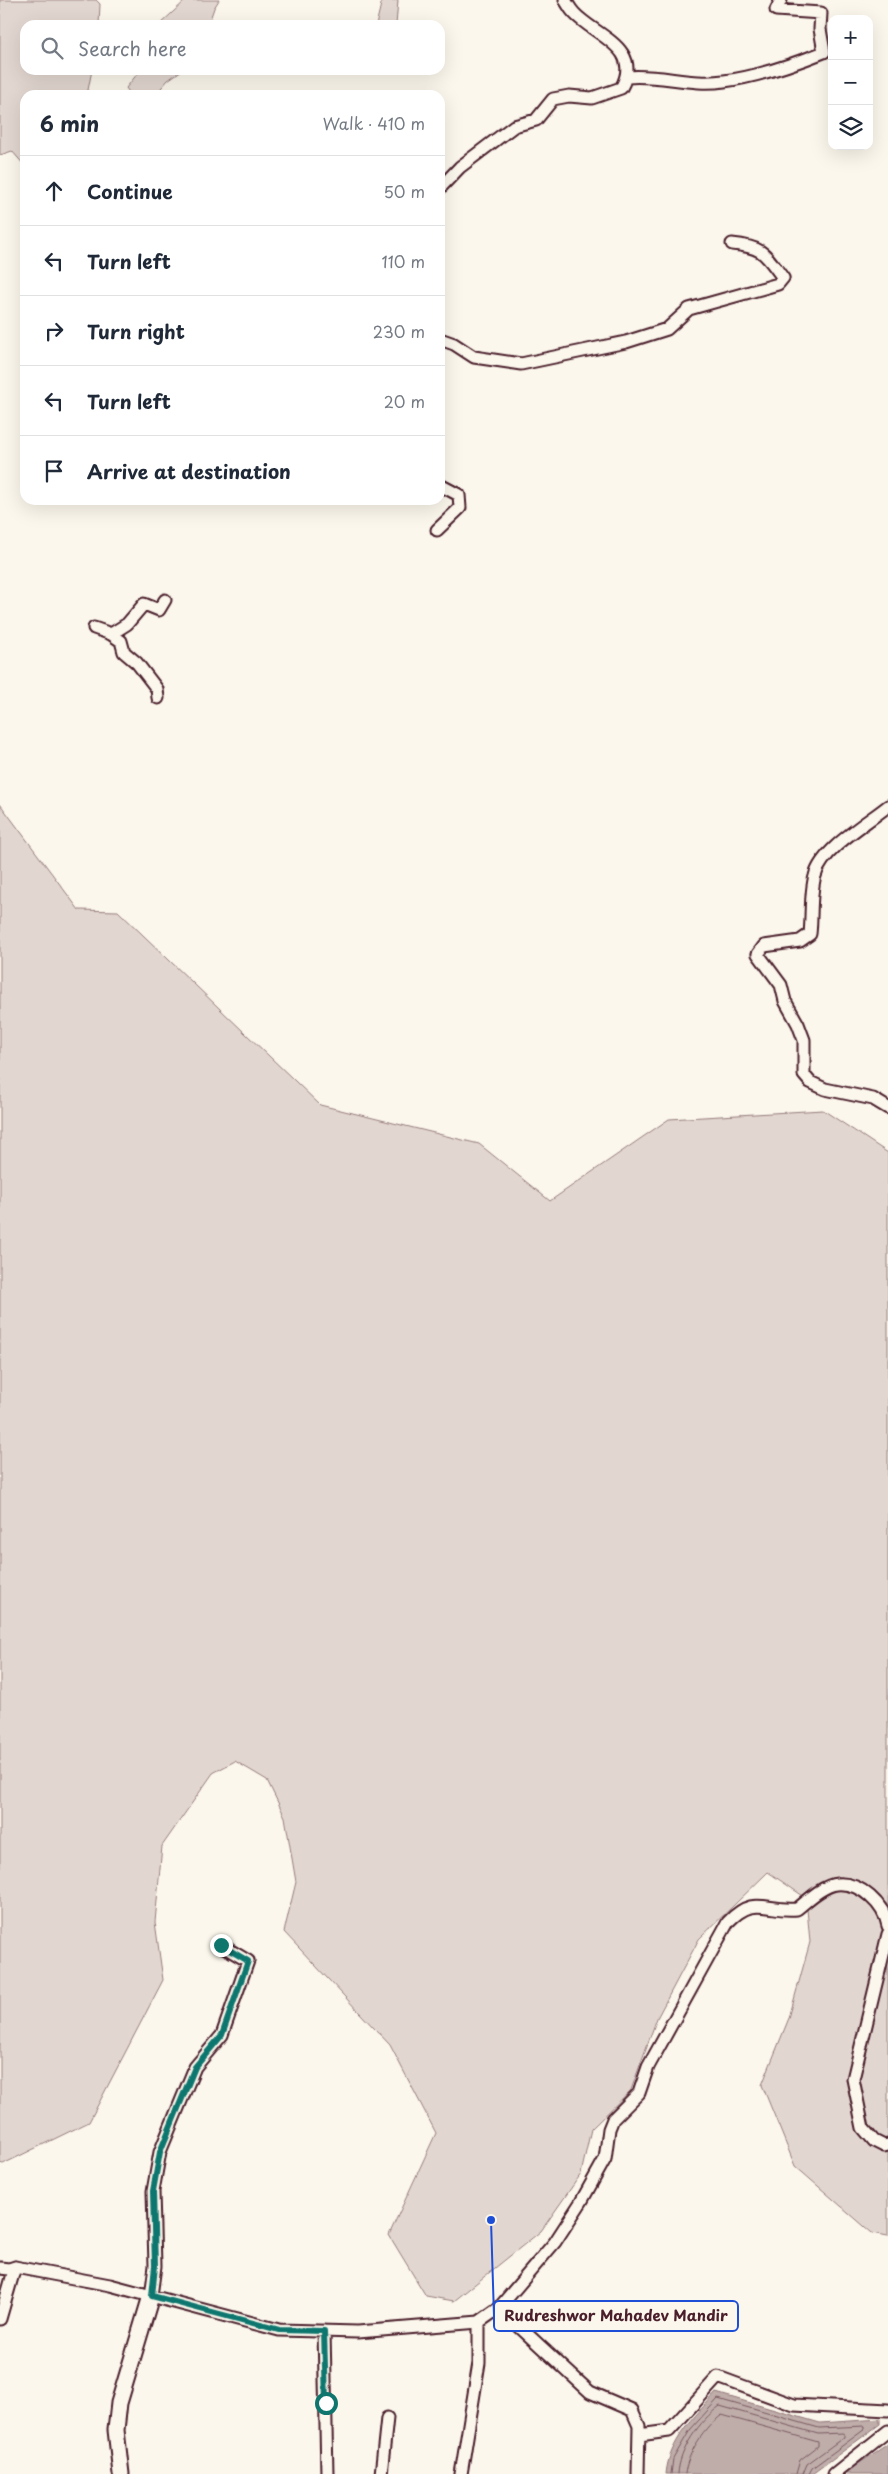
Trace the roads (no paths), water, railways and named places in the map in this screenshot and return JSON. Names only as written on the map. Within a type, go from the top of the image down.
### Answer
[{"type":"street","points":[[445,183],[460,167],[514,126],[536,120],[553,99],[569,96],[592,98],[621,88],[628,76],[624,56],[606,37],[574,13],[565,0]]},
{"type":"street","points":[[628,76],[647,75],[681,80],[724,82],[799,62],[824,52],[820,29],[821,13],[776,10],[781,0]]},
{"type":"street","points":[[445,341],[454,344],[474,357],[521,364],[634,340],[667,329],[689,309],[778,284],[783,278],[764,253],[749,246],[732,244]]},
{"type":"street","points":[[437,530],[460,508],[459,495],[445,488]]},
{"type":"street","points":[[111,634],[127,624],[144,604],[159,610],[165,600]]},
{"type":"street","points":[[94,628],[111,634],[121,641],[124,652],[137,662],[157,689],[158,698]]},
{"type":"street","points":[[888,806],[843,841],[824,860],[815,875],[810,934],[800,941],[764,946],[758,954],[781,985],[785,1001],[798,1024],[804,1040],[804,1074],[810,1082],[825,1089],[873,1099],[888,1108]]},
{"type":"street","points":[[0,2268],[9,2269],[15,2267],[110,2285],[279,2330],[358,2332],[478,2322],[499,2308],[555,2242],[581,2202],[605,2159],[609,2129],[613,2119],[639,2093],[648,2067],[728,1922],[738,1912],[745,1907],[756,1906],[796,1909],[836,1884],[859,1889],[885,1913],[888,1926]]},
{"type":"street","points":[[888,1934],[853,2079],[863,2128],[874,2141],[884,2146],[888,2144]]},
{"type":"street","points":[[121,2474],[116,2430],[119,2403],[152,2296],[155,2266],[153,2191],[160,2152],[195,2067],[222,2035],[248,1961],[221,1945]]},
{"type":"street","points":[[0,2319],[15,2267]]},
{"type":"street","points":[[499,2308],[590,2392],[632,2410],[639,2426],[638,2474]]},
{"type":"street","points":[[461,2474],[479,2362],[478,2322]]},
{"type":"street","points":[[324,2331],[327,2474]]},
{"type":"street","points":[[639,2435],[669,2431],[718,2377],[794,2405],[888,2410]]},
{"type":"street","points":[[381,2474],[387,2418]]},
{"type":"street","points":[[834,2474],[888,2431]]},
{"type":"water","points":[[716,2393],[820,2423],[880,2419],[880,2424],[812,2474],[666,2474],[668,2462],[677,2440],[691,2420]]},
{"type":"water","points":[[888,2444],[888,2474],[843,2474]]},
{"type":"place","name":"Rudreshwor Mahadev Mandir","points":[[491,2220]]}]
